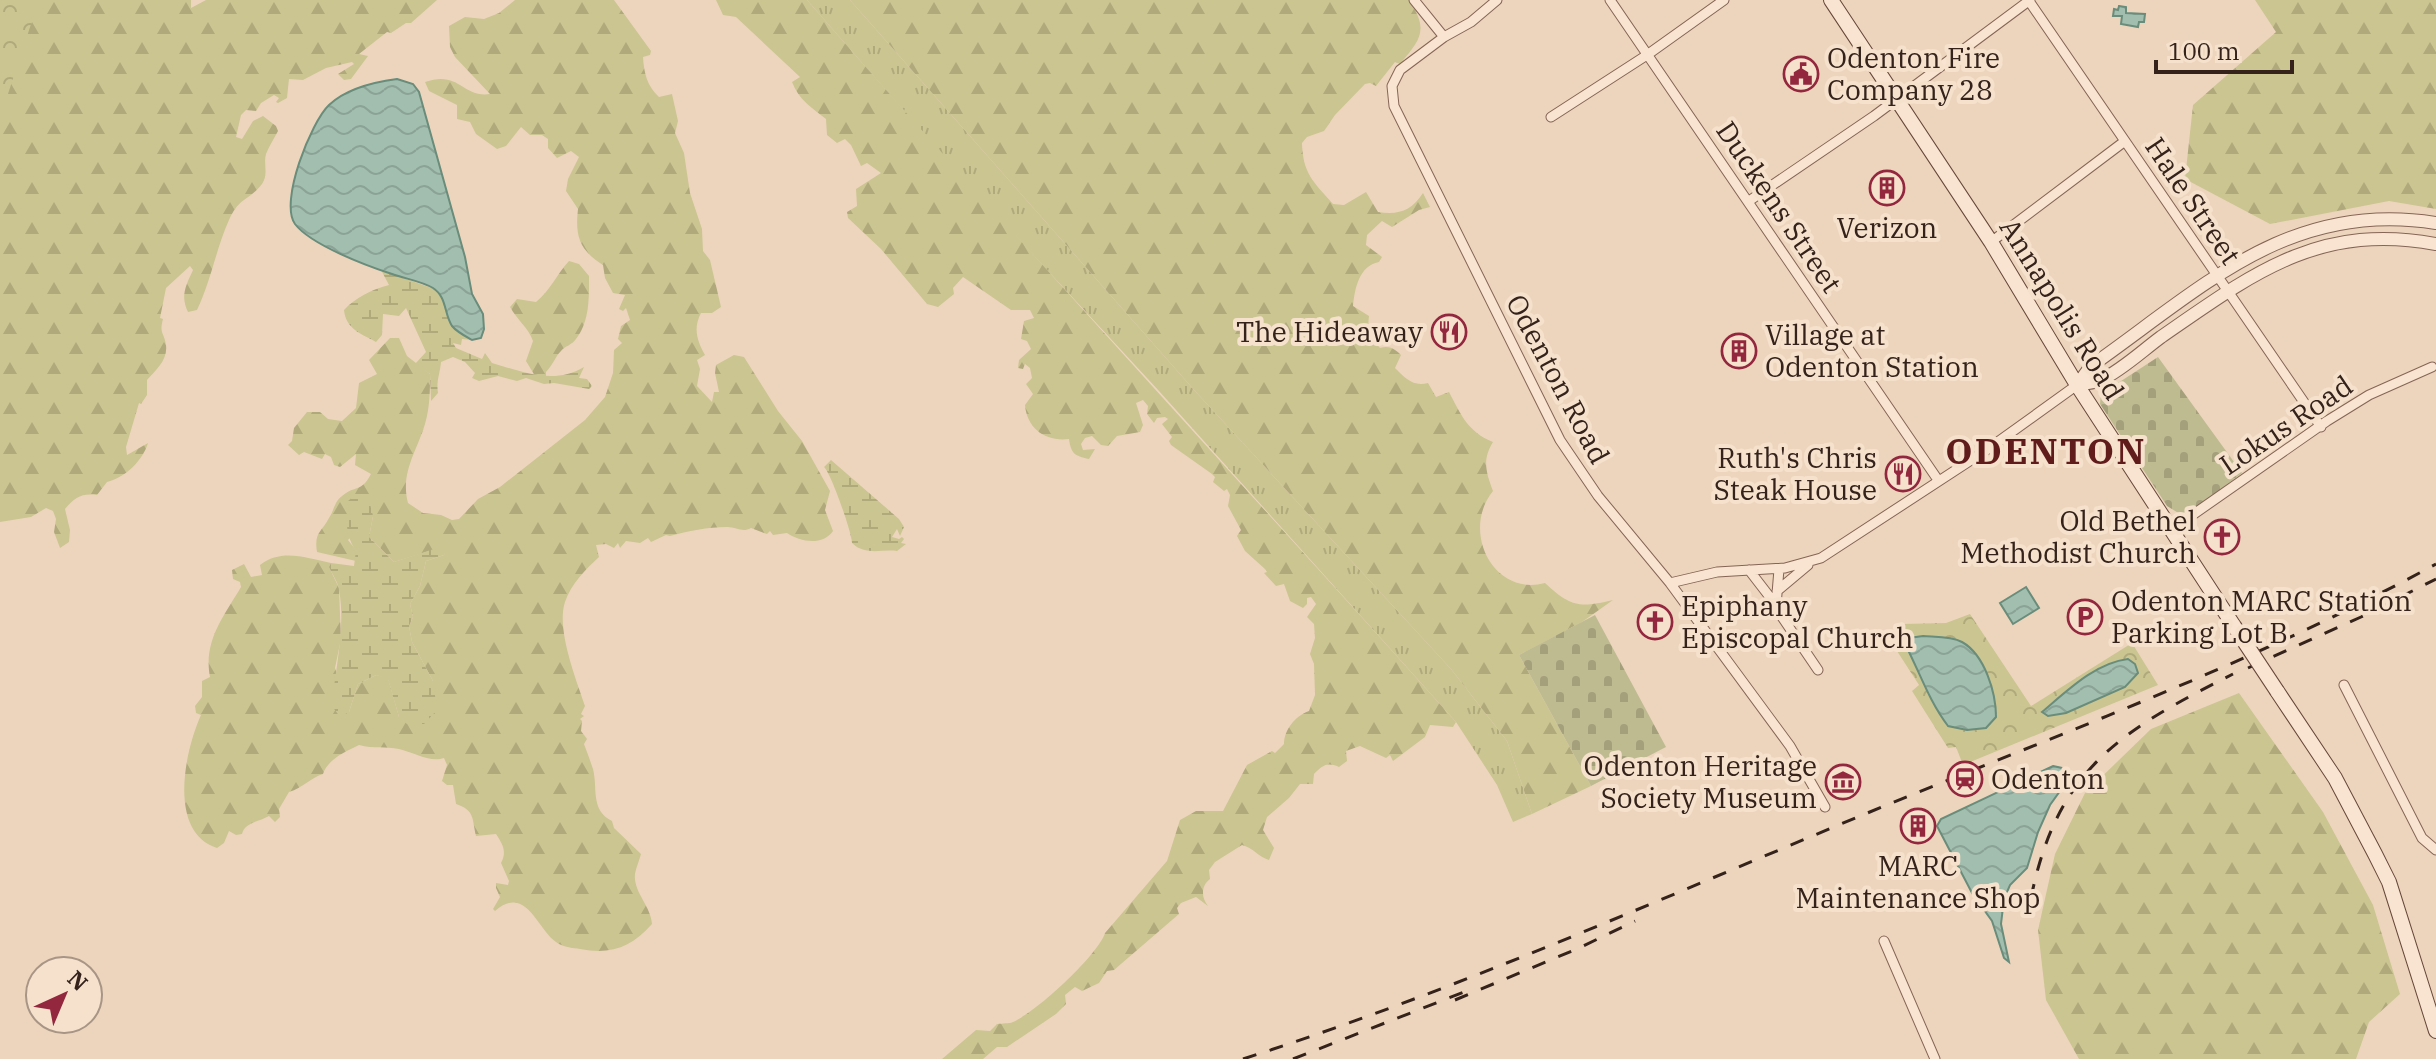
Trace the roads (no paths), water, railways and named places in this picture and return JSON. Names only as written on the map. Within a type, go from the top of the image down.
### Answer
[{"type":"main road","name":"Annapolis Road","points":[[1831,0],[1991,242],[2077,385],[2356,816],[2389,882],[2435,1026]]},
{"type":"main road","points":[[2414,961],[2436,987]]},
{"type":"street","points":[[1414,0],[1444,37]]},
{"type":"street","name":"Odenton Road","points":[[1497,0],[1471,22],[1444,37],[1400,70],[1392,86],[1394,106],[1560,440],[1598,496],[1670,583],[1790,746],[1825,807]]},
{"type":"street","name":"Duckens Street","points":[[1610,0],[1938,480]]},
{"type":"street","points":[[1551,117],[1647,55],[1724,0]]},
{"type":"street","points":[[1749,201],[1874,116],[1895,97],[2030,0]]},
{"type":"street","name":"Hale Street","points":[[2030,0],[2321,427]]},
{"type":"street","points":[[1991,242],[2125,141]]},
{"type":"street","points":[[1777,591],[1809,563],[1860,534],[1988,449],[2077,385],[2091,366],[2218,276],[2264,249],[2316,227],[2400,218],[2436,223]]},
{"type":"street","points":[[2077,385],[2100,380],[2228,292],[2297,254],[2363,239],[2406,239],[2436,244]]},
{"type":"street","name":"Lokus Road","points":[[2171,530],[2369,395],[2432,367]]},
{"type":"street","points":[[1670,583],[1717,572],[1779,569],[1809,563]]},
{"type":"street","points":[[1776,606],[1779,569]]},
{"type":"street","points":[[1749,570],[1818,670]]},
{"type":"street","points":[[2344,685],[2422,838],[2436,850]]},
{"type":"street","points":[[1884,941],[1935,1059]]},
{"type":"water","points":[[2119,6],[2126,7],[2126,13],[2145,14],[2144,22],[2139,22],[2138,27],[2121,24],[2122,16],[2113,16],[2114,9],[2118,10]]},
{"type":"water","points":[[397,79],[413,84],[419,92],[465,257],[472,294],[483,314],[481,338],[472,340],[454,328],[441,296],[433,288],[326,247],[303,232],[295,224],[291,213],[299,163],[314,128],[329,105],[352,90]]},
{"type":"water","points":[[2026,587],[2039,608],[2013,624],[2000,603]]},
{"type":"water","points":[[1923,636],[1958,640],[1977,656],[1988,675],[1995,707],[1996,717],[1986,728],[1967,730],[1948,726],[1941,716],[1906,646],[1909,638]]},
{"type":"water","points":[[2128,659],[2135,664],[2138,673],[2125,687],[2066,713],[2048,716],[2042,712],[2093,672]]},
{"type":"water","points":[[2053,766],[2067,773],[2065,784],[2050,805],[2027,868],[2010,885],[2004,899],[2001,924],[2009,962],[2004,958],[1992,921],[1972,893],[1937,826],[1941,819]]},
{"type":"railway","points":[[1243,1059],[1479,974],[2154,696],[2297,634],[2436,564]]},
{"type":"railway","points":[[2248,668],[2436,579]]},
{"type":"railway","points":[[2031,898],[2043,853],[2058,816],[2077,785],[2100,758],[2158,714],[2233,674]]},
{"type":"railway","points":[[1455,1000],[1635,921]]},
{"type":"railway","points":[[1293,1059],[1464,992]]},
{"type":"place","name":"Odenton Fire Company 28","points":[[1801,74]]},
{"type":"place","name":"Verizon","points":[[1887,188]]},
{"type":"place","name":"The Hideaway","points":[[1449,332]]},
{"type":"place","name":"Village at Odenton Station","points":[[1739,351]]},
{"type":"place","name":"Ruth's Chris Steak House","points":[[1903,474]]},
{"type":"place","name":"Old Bethel Methodist Church","points":[[2222,537]]},
{"type":"place","name":"Odenton MARC Station Parking Lot B","points":[[2085,617]]},
{"type":"place","name":"Epiphany Episcopal Church","points":[[1655,622]]},
{"type":"place","name":"Odenton","points":[[1965,779]]},
{"type":"place","name":"Odenton Heritage Society Museum","points":[[1843,782]]},
{"type":"place","name":"MARC Maintenance Shop","points":[[1918,826]]},
{"type":"district","name":"ODENTON","points":[[2046,451]]}]
